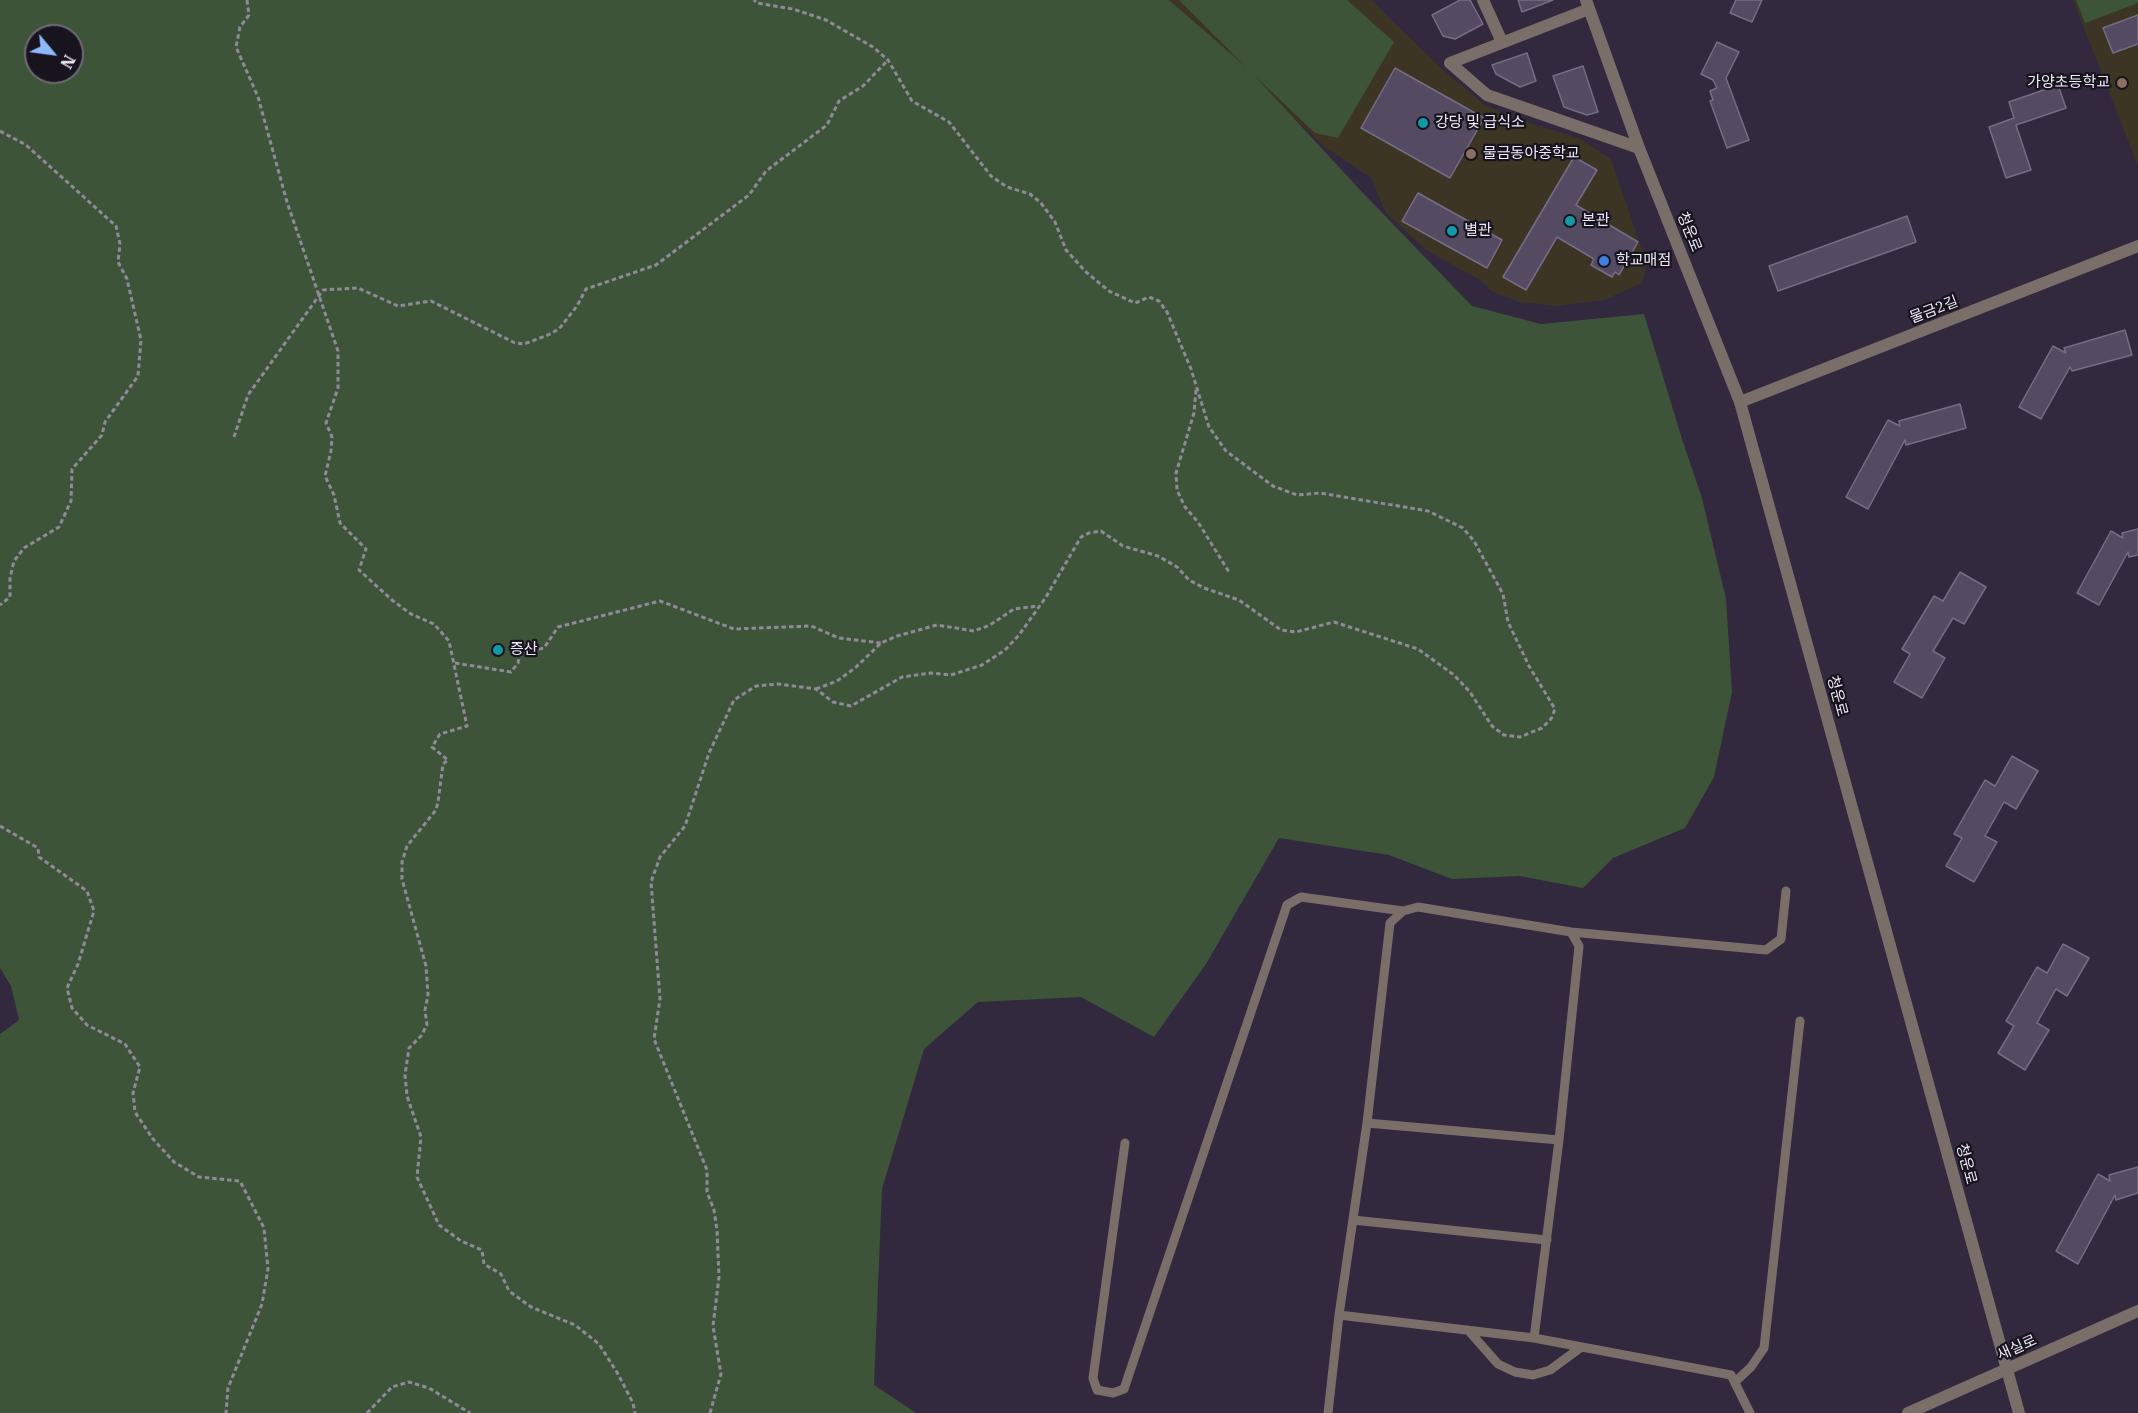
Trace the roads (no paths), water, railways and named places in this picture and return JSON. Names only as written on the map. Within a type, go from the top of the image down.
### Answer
[{"type":"street","points":[[1483,0],[1502,42]]},
{"type":"street","points":[[1587,5],[1450,63],[1487,95],[1639,148]]},
{"type":"street","name":"청운로","points":[[1587,5],[1639,148],[1740,402],[2019,1413]]},
{"type":"street","name":"물금2길","points":[[1740,402],[2138,246]]},
{"type":"street","name":"새실로","points":[[1908,1413],[2138,1311]]},
{"type":"lane","points":[[1125,1143],[1093,1378],[1097,1390],[1113,1393],[1124,1389],[1287,905],[1301,897],[1403,911],[1418,907],[1571,932],[1766,950],[1781,939],[1786,891]]},
{"type":"lane","points":[[1328,1413],[1339,1315],[1367,1123],[1390,923],[1403,911]]},
{"type":"lane","points":[[1534,1338],[1559,1140],[1579,945],[1571,932]]},
{"type":"lane","points":[[1735,1382],[1751,1367],[1764,1348],[1800,1021]]},
{"type":"lane","points":[[1367,1123],[1559,1140]]},
{"type":"lane","points":[[1353,1220],[1547,1239]]},
{"type":"lane","points":[[1339,1315],[1534,1338],[1731,1375],[1750,1413]]},
{"type":"lane","points":[[1468,1330],[1498,1364],[1515,1372],[1533,1375],[1550,1370],[1580,1348]]},
{"type":"place","name":"가양초등학교","points":[[2122,83]]},
{"type":"place","name":"강당 및 급식소","points":[[1423,123]]},
{"type":"place","name":"물금동아중학교","points":[[1471,154]]},
{"type":"place","name":"본관","points":[[1570,221]]},
{"type":"place","name":"별관","points":[[1452,231]]},
{"type":"place","name":"학교매점","points":[[1604,261]]},
{"type":"place","name":"증산","points":[[498,650]]}]
